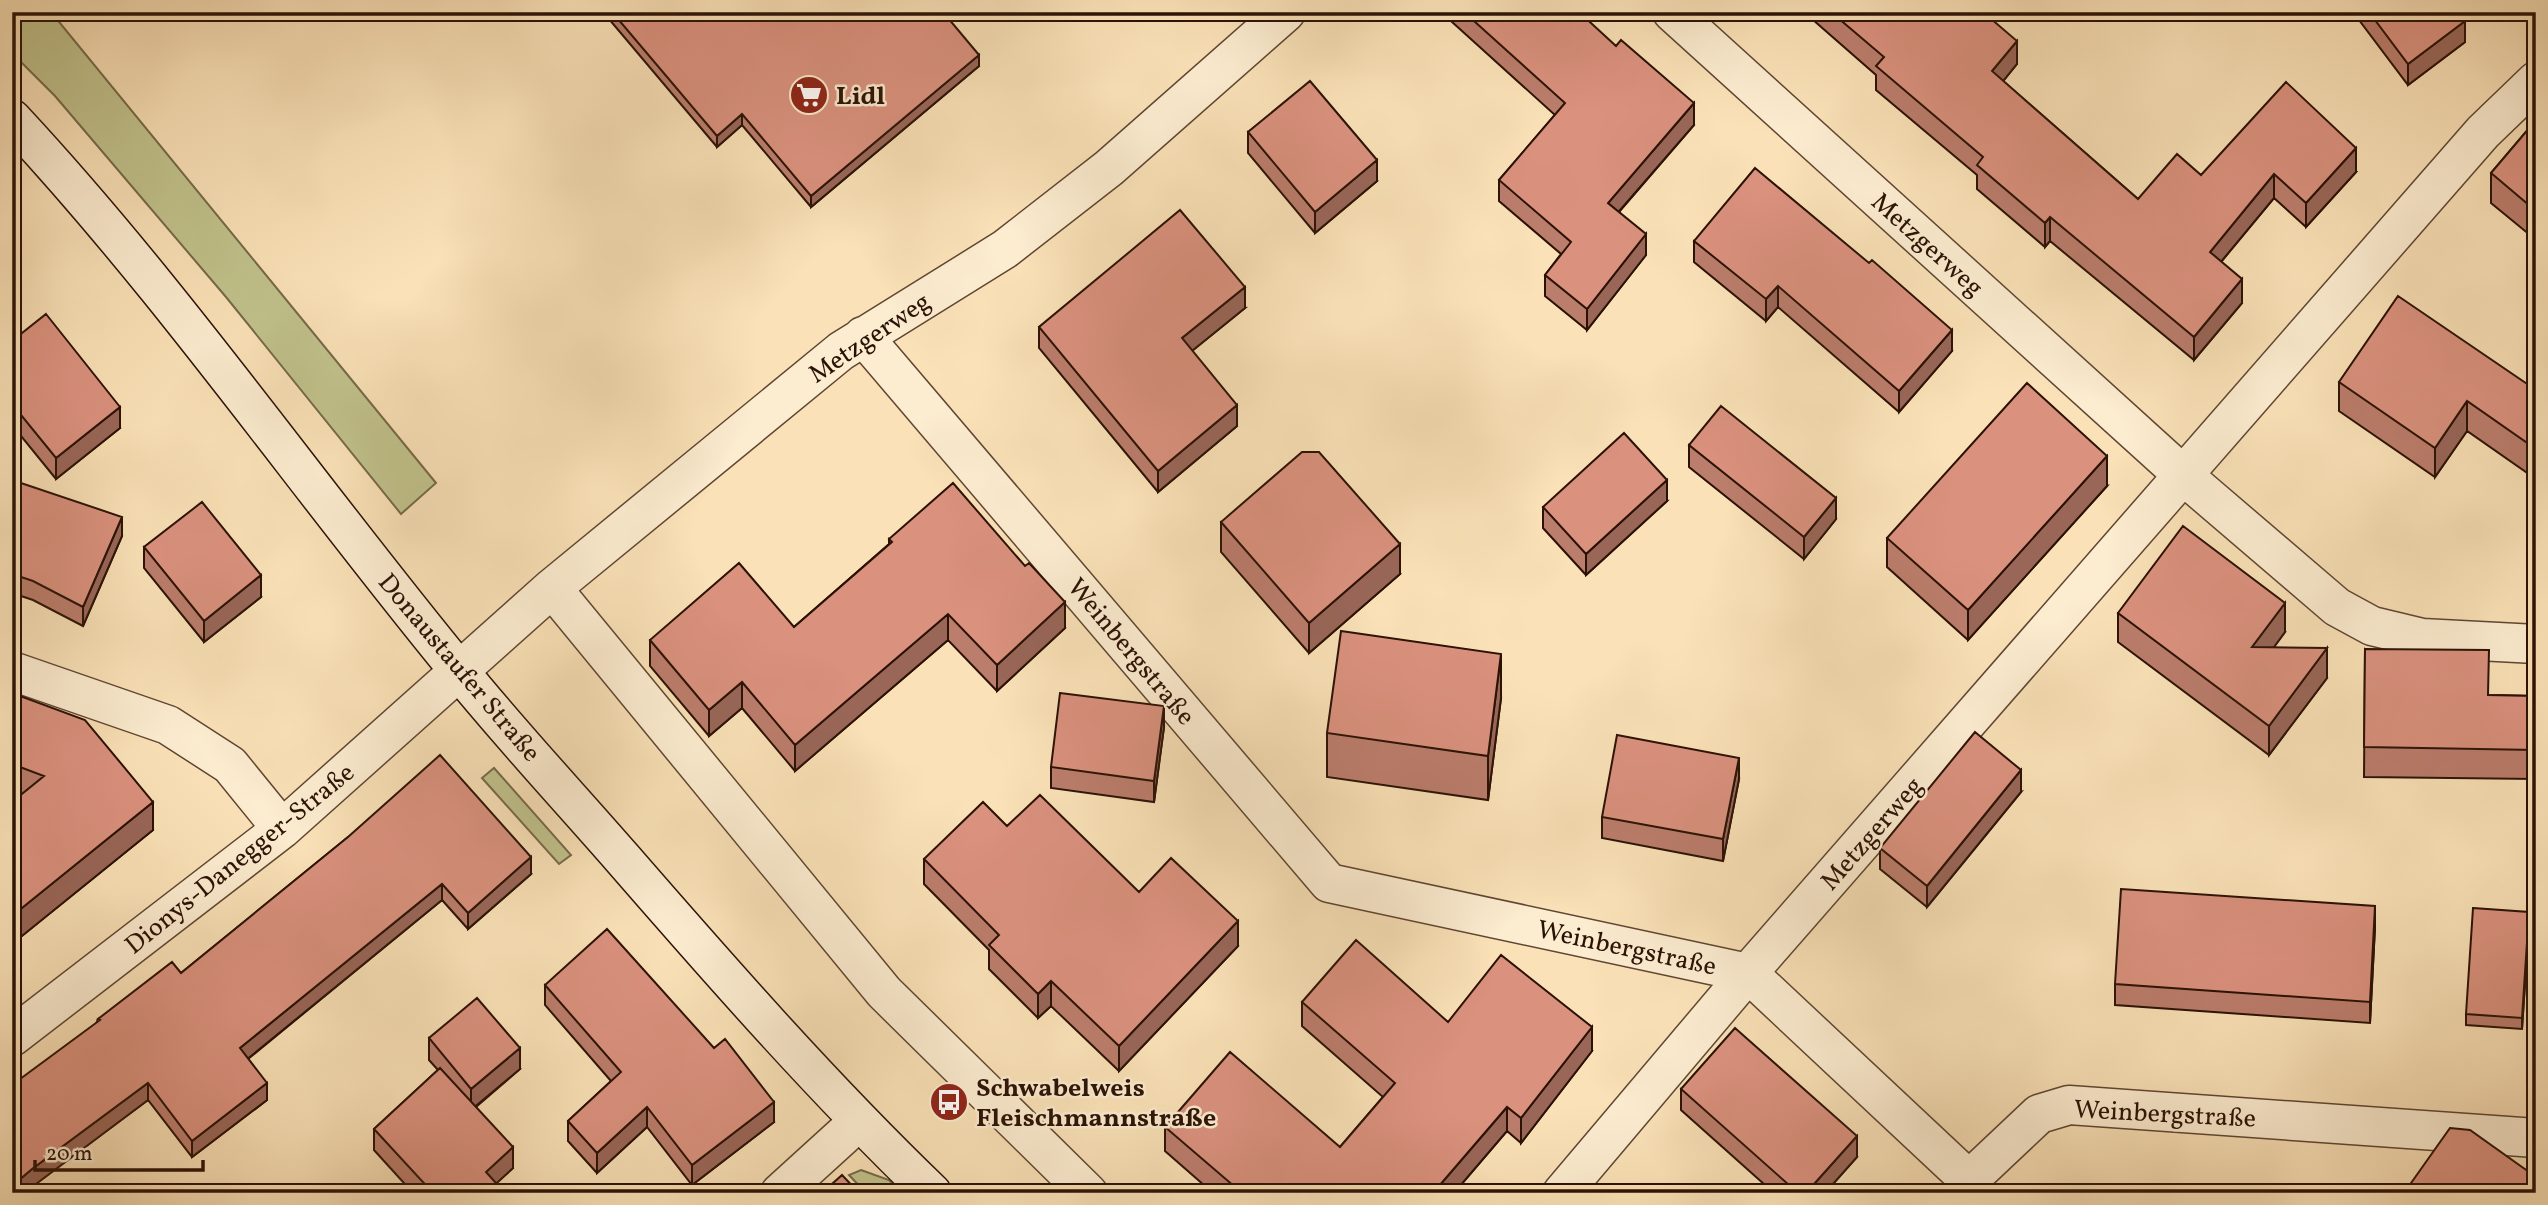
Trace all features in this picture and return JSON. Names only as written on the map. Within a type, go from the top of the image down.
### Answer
[{"type":"street","name":"Metzgerweg","points":[[460,672],[552,588],[841,351],[1005,249],[1109,168],[1286,12]]},
{"type":"street","name":"Metzgerweg","points":[[1672,12],[2184,476]]},
{"type":"street","name":"Metzgerweg","points":[[1562,1193],[1748,973],[2483,132],[2536,81]]},
{"type":"street","name":"Donaustaufer Straße","points":[[12,119],[49,159],[182,318],[460,672],[687,933],[858,1122],[932,1193]]},
{"type":"street","name":"Weinbergstraße","points":[[863,336],[1329,883],[1748,973],[1975,1186],[2039,1114],[2069,1105],[2536,1138]]},
{"type":"street","points":[[2184,476],[2336,607],[2372,626],[2422,638],[2536,644]]},
{"type":"street","points":[[552,588],[884,992],[1088,1193]]},
{"type":"street","points":[[12,671],[168,725],[230,765],[282,829]]},
{"type":"street","name":"Dionys-Danegger-Straße","points":[[12,1037],[282,829],[460,672]]},
{"type":"street","points":[[779,1193],[858,1122]]},
{"type":"green space","points":[[12,12],[51,12],[436,483],[401,514],[226,297],[55,96],[12,53]]},
{"type":"green space","points":[[494,768],[571,855],[559,864],[482,778]]},
{"type":"green space","points":[[861,1170],[889,1180],[902,1193],[866,1193],[849,1175]]},
{"type":"building","name":"Lidl","points":[[612,12],[943,12],[979,55],[811,196],[742,114],[717,136]]},
{"type":"building","points":[[1464,12],[1579,12],[1616,46],[1621,40],[1694,103],[1608,203],[1646,234],[1587,309],[1545,275],[1571,242],[1499,180],[1565,103]]},
{"type":"building","points":[[1831,12],[1983,12],[2017,41],[1992,71],[2138,199],[2177,154],[2201,175],[2286,82],[2356,148],[2306,203],[2274,174],[2210,252],[2242,279],[2194,337],[2050,217],[2045,223],[1977,165],[1983,157],[1876,66],[1884,57]]},
{"type":"building","points":[[2369,12],[2458,12],[2465,21],[2408,64]]},
{"type":"building","points":[[1310,81],[1377,160],[1315,212],[1248,132]]},
{"type":"building","points":[[2536,120],[2536,211],[2491,173]]},
{"type":"building","points":[[1755,168],[1869,263],[1872,260],[1952,330],[1899,391],[1778,286],[1766,299],[1694,241]]},
{"type":"building","points":[[1180,210],[1245,287],[1182,338],[1237,405],[1158,471],[1039,327]]},
{"type":"building","points":[[2398,296],[2536,390],[2536,449],[2467,401],[2435,448],[2339,382]]},
{"type":"building","points":[[46,314],[120,407],[56,458],[12,404],[12,341]]},
{"type":"building","points":[[2027,383],[2107,456],[1968,610],[1887,538]]},
{"type":"building","points":[[1721,406],[1836,498],[1804,537],[1689,445]]},
{"type":"building","points":[[1624,433],[1667,480],[1586,554],[1543,507]]},
{"type":"building","points":[[1302,452],[1319,452],[1400,544],[1309,623],[1221,522]]},
{"type":"building","points":[[12,480],[122,517],[83,607],[33,581],[12,574]]},
{"type":"building","points":[[953,483],[1025,566],[1029,563],[1065,602],[997,665],[948,614],[795,745],[742,682],[709,710],[650,640],[739,563],[794,627],[892,542],[889,539]]},
{"type":"building","points":[[202,502],[261,575],[204,621],[144,547]]},
{"type":"building","points":[[2183,526],[2285,603],[2252,647],[2327,648],[2269,726],[2118,613]]},
{"type":"building","points":[[1341,631],[1501,654],[1488,756],[1327,733]]},
{"type":"building","points":[[2365,649],[2489,650],[2488,695],[2536,696],[2536,750],[2364,747]]},
{"type":"building","points":[[12,693],[85,720],[153,802],[12,916],[12,802],[44,776],[12,764]]},
{"type":"building","points":[[1060,693],[1164,706],[1154,781],[1051,767]]},
{"type":"building","points":[[1975,732],[2021,770],[1927,886],[1880,848]]},
{"type":"building","points":[[1617,735],[1739,758],[1723,839],[1602,817]]},
{"type":"building","points":[[440,755],[531,857],[468,913],[442,884],[240,1048],[267,1083],[192,1141],[148,1083],[12,1186],[12,1085],[100,1020],[98,1019],[172,962],[181,973],[348,837]]},
{"type":"building","points":[[1040,795],[1139,892],[1171,858],[1238,921],[1119,1046],[1051,981],[1038,994],[989,945],[999,935],[924,859],[983,802],[1007,826]]},
{"type":"building","points":[[2121,889],[2375,906],[2370,1002],[2115,984]]},
{"type":"building","points":[[2473,908],[2529,912],[2522,1018],[2466,1014]]},
{"type":"building","points":[[607,929],[714,1048],[725,1039],[774,1102],[692,1165],[647,1107],[597,1153],[568,1121],[621,1072],[545,985]]},
{"type":"building","points":[[1356,940],[1448,1022],[1501,955],[1592,1027],[1521,1118],[1507,1107],[1433,1193],[1242,1193],[1165,1127],[1230,1052],[1340,1147],[1395,1083],[1302,1002]]},
{"type":"building","points":[[477,998],[520,1048],[471,1089],[429,1038]]},
{"type":"building","points":[[1735,1028],[1857,1136],[1806,1193],[1798,1193],[1681,1089]]},
{"type":"building","points":[[440,1068],[513,1147],[486,1172],[505,1193],[433,1193],[374,1129]]},
{"type":"building","points":[[2450,1128],[2470,1130],[2536,1177],[2536,1188],[2532,1193],[2404,1193]]},
{"type":"building","points":[[842,1175],[859,1193],[822,1193]]},
{"type":"place","name":"Lidl","points":[[809,95]]},
{"type":"place","name":"Schwabelweis Fleischmannstraße","points":[[949,1102]]}]
